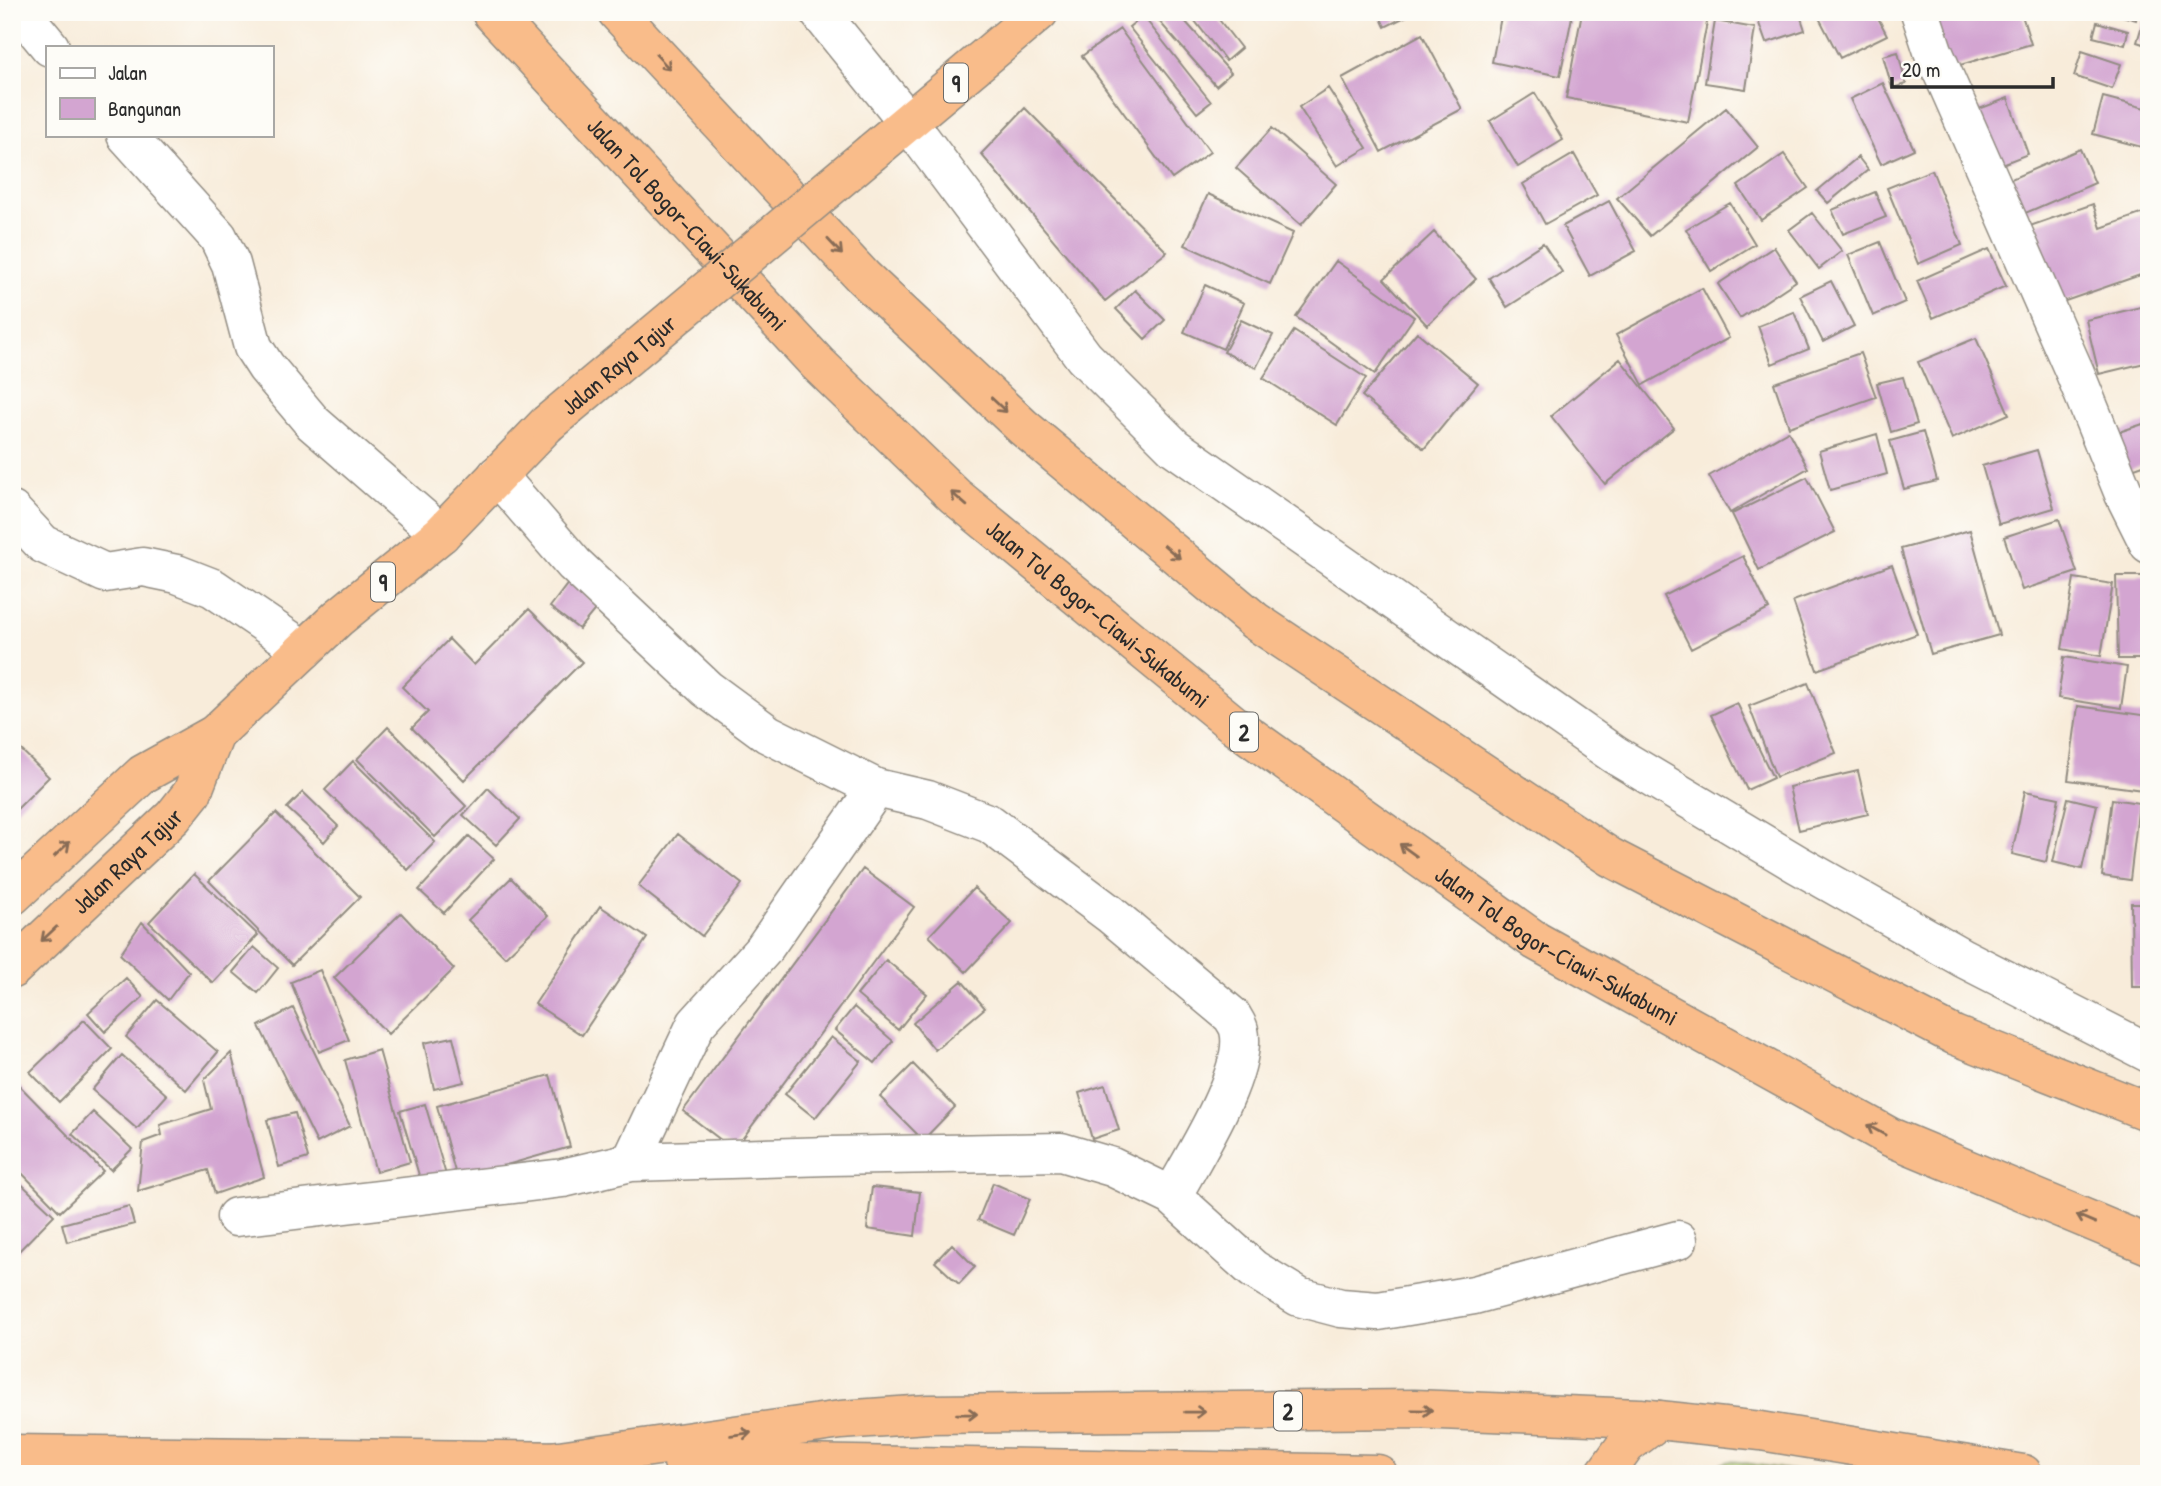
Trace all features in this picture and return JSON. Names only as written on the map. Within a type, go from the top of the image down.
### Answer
[{"type":"highway","name":"Jalan Tol Bogor–Ciawi–Sukabumi","points":[[491,12],[817,363],[955,496],[1233,724],[1536,941],[1890,1137],[2149,1245]]},
{"type":"highway","points":[[617,12],[863,277],[1023,427],[1255,621],[1610,857],[1954,1035],[2149,1112]]},
{"type":"highway","name":"Jalan Raya Tajur","points":[[12,896],[143,774],[215,734],[303,649],[441,534],[547,424],[1039,12]]},
{"type":"highway","name":"Jalan Raya Tajur","points":[[12,969],[173,817],[192,793],[215,734]]},
{"type":"highway","name":"2","points":[[552,1461],[841,1420],[928,1414],[1414,1409],[1527,1411],[1659,1420],[1761,1431],[2023,1474]]},
{"type":"highway","points":[[1605,1474],[1626,1445],[1659,1420]]},
{"type":"highway","name":"2","points":[[13,1454],[1378,1474]]},
{"type":"street","points":[[21,12],[49,46]]},
{"type":"street","points":[[819,12],[909,123],[1084,357],[1174,447],[1615,755],[1797,864],[1963,958],[2149,1053]]},
{"type":"street","points":[[1920,12],[1933,51],[2075,373],[2124,494],[2149,544]]},
{"type":"street","points":[[126,136],[218,237],[231,264],[253,346],[266,367],[313,422],[441,534]]},
{"type":"street","points":[[497,475],[574,564],[707,690],[768,734],[876,788],[928,800],[990,824],[1110,914],[1232,1016],[1239,1030],[1239,1050],[1230,1088],[1172,1196]]},
{"type":"street","points":[[12,511],[43,544],[105,573],[143,567],[177,574],[213,588],[303,649]]},
{"type":"street","points":[[631,1162],[696,1024],[763,950],[876,788]]},
{"type":"street","points":[[236,1217],[563,1178],[631,1162],[1061,1152],[1112,1167],[1172,1196],[1253,1269],[1299,1297],[1341,1308],[1378,1311],[1474,1295],[1678,1240]]},
{"type":"green space","points":[[1731,1461],[1813,1474],[1711,1474],[1721,1464]]},
{"type":"building","points":[[1151,12],[1177,12],[1231,73],[1216,86]]},
{"type":"building","points":[[1188,12],[1213,12],[1241,48],[1226,61]]},
{"type":"building","points":[[1378,12],[1415,12],[1385,27]]},
{"type":"building","points":[[1502,12],[1573,12],[1560,76],[1492,62]]},
{"type":"building","points":[[1582,12],[1709,12],[1688,122],[1566,98]]},
{"type":"building","points":[[1755,12],[1799,12],[1805,30],[1766,43]]},
{"type":"building","points":[[1816,12],[1875,12],[1887,35],[1840,58]]},
{"type":"building","points":[[1932,12],[2021,12],[2031,44],[1950,68]]},
{"type":"building","points":[[2109,12],[2137,12],[2136,20]]},
{"type":"building","points":[[2146,12],[2149,12],[2149,46],[2137,42]]},
{"type":"building","points":[[1143,16],[1211,102],[1197,113],[1129,27]]},
{"type":"building","points":[[1715,21],[1755,28],[1746,89],[1705,83]]},
{"type":"building","points":[[2097,22],[2128,31],[2125,45],[2093,37]]},
{"type":"building","points":[[1120,29],[1210,152],[1172,179],[1082,56]]},
{"type":"building","points":[[1422,34],[1462,109],[1381,152],[1342,78]]},
{"type":"building","points":[[2082,51],[2121,64],[2112,89],[2074,76]]},
{"type":"building","points":[[1898,52],[1906,84],[1892,88],[1883,56]]},
{"type":"building","points":[[1883,83],[1914,149],[1881,164],[1850,99]]},
{"type":"building","points":[[1328,88],[1367,148],[1337,166],[1299,107]]},
{"type":"building","points":[[1535,93],[1563,140],[1518,167],[1490,121]]},
{"type":"building","points":[[2103,97],[2149,109],[2149,149],[2093,134]]},
{"type":"building","points":[[2008,98],[2028,154],[1992,168],[1971,112]]},
{"type":"building","points":[[1025,108],[1167,252],[1105,301],[981,154]]},
{"type":"building","points":[[1726,108],[1758,147],[1650,236],[1617,198]]},
{"type":"building","points":[[1272,128],[1336,184],[1301,225],[1236,168]]},
{"type":"building","points":[[2080,149],[2095,183],[2016,217],[2002,183]]},
{"type":"building","points":[[1574,154],[1597,195],[1545,224],[1523,184]]},
{"type":"building","points":[[1784,154],[1808,188],[1761,220],[1738,186]]},
{"type":"building","points":[[1858,157],[1868,170],[1828,203],[1817,191]]},
{"type":"building","points":[[1932,170],[1962,245],[1918,264],[1887,188]]},
{"type":"building","points":[[1875,192],[1886,217],[1843,234],[1832,210]]},
{"type":"building","points":[[1208,194],[1293,233],[1270,284],[1185,245]]},
{"type":"building","points":[[1609,201],[1636,251],[1590,276],[1563,226]]},
{"type":"building","points":[[1730,203],[1755,244],[1711,271],[1686,229]]},
{"type":"building","points":[[2093,204],[2101,228],[2149,211],[2149,272],[2051,306],[2024,228]]},
{"type":"building","points":[[1812,213],[1842,251],[1819,269],[1789,230]]},
{"type":"building","points":[[1434,232],[1476,279],[1427,325],[1384,279]]},
{"type":"building","points":[[1880,242],[1905,302],[1873,316],[1848,255]]},
{"type":"building","points":[[1543,243],[1562,272],[1507,307],[1489,278]]},
{"type":"building","points":[[1774,247],[1796,281],[1740,318],[1718,284]]},
{"type":"building","points":[[1989,249],[2006,286],[1933,318],[1917,281]]},
{"type":"building","points":[[1336,261],[1414,317],[1375,374],[1296,317]]},
{"type":"building","points":[[1831,281],[1854,326],[1823,342],[1800,296]]},
{"type":"building","points":[[1205,285],[1244,303],[1223,349],[1184,332]]},
{"type":"building","points":[[1702,288],[1729,338],[1643,385],[1616,335]]},
{"type":"building","points":[[1135,290],[1165,320],[1145,339],[1116,309]]},
{"type":"building","points":[[2149,305],[2149,362],[2099,374],[2086,320]]},
{"type":"building","points":[[1794,312],[1809,349],[1772,364],[1758,326]]},
{"type":"building","points":[[1241,320],[1273,335],[1256,368],[1224,352]]},
{"type":"building","points":[[1294,331],[1366,378],[1337,425],[1263,378]]},
{"type":"building","points":[[1417,332],[1478,383],[1424,449],[1362,396]]},
{"type":"building","points":[[1976,338],[2009,414],[1952,439],[1918,362]]},
{"type":"building","points":[[1860,353],[1876,397],[1789,427],[1774,383]]},
{"type":"building","points":[[1620,359],[1674,428],[1605,484],[1551,416]]},
{"type":"building","points":[[1903,377],[1917,424],[1891,432],[1877,383]]},
{"type":"building","points":[[2149,422],[2149,463],[2126,471],[2113,434]]},
{"type":"building","points":[[1788,431],[1808,468],[1730,513],[1709,476]]},
{"type":"building","points":[[1923,432],[1937,481],[1904,489],[1890,441]]},
{"type":"building","points":[[1877,434],[1887,474],[1830,490],[1819,451]]},
{"type":"building","points":[[2037,450],[2054,508],[1999,524],[1982,466]]},
{"type":"building","points":[[1807,477],[1835,532],[1759,570],[1732,514]]},
{"type":"building","points":[[2059,519],[2077,572],[2022,590],[2004,537]]},
{"type":"building","points":[[1970,530],[1999,635],[1931,654],[1901,549]]},
{"type":"building","points":[[1743,556],[1769,609],[1691,649],[1664,596]]},
{"type":"building","points":[[1892,565],[1917,634],[1817,670],[1793,601]]},
{"type":"building","points":[[2116,576],[2149,576],[2149,659],[2118,659]]},
{"type":"building","points":[[2074,578],[2113,584],[2101,656],[2062,649]]},
{"type":"building","points":[[569,582],[598,606],[579,629],[550,607]]},
{"type":"building","points":[[529,609],[582,662],[464,780],[412,728],[428,712],[402,687],[449,639],[474,665]]},
{"type":"building","points":[[2064,657],[2127,667],[2121,708],[2058,698]]},
{"type":"building","points":[[1808,683],[1836,753],[1776,777],[1749,706]]},
{"type":"building","points":[[1737,703],[1773,778],[1747,790],[1711,715]]},
{"type":"building","points":[[2078,706],[2149,716],[2143,790],[2068,780]]},
{"type":"building","points":[[388,727],[466,806],[435,837],[357,759]]},
{"type":"building","points":[[12,741],[49,777],[12,814]]},
{"type":"building","points":[[353,761],[435,842],[408,870],[325,790]]},
{"type":"building","points":[[1858,771],[1868,814],[1799,830],[1789,787]]},
{"type":"building","points":[[488,788],[520,819],[496,845],[463,815]]},
{"type":"building","points":[[2025,791],[2059,798],[2046,862],[2012,854]]},
{"type":"building","points":[[303,792],[338,826],[324,842],[287,808]]},
{"type":"building","points":[[2068,798],[2097,805],[2082,869],[2053,862]]},
{"type":"building","points":[[2112,799],[2139,803],[2130,880],[2102,876]]},
{"type":"building","points":[[276,813],[360,897],[292,965],[209,881]]},
{"type":"building","points":[[678,834],[742,884],[702,936],[638,886]]},
{"type":"building","points":[[469,836],[494,859],[444,913],[419,890]]},
{"type":"building","points":[[863,869],[914,907],[734,1150],[683,1111]]},
{"type":"building","points":[[194,874],[258,935],[213,983],[149,922]]},
{"type":"building","points":[[511,878],[548,916],[505,957],[468,920]]},
{"type":"building","points":[[974,888],[1012,923],[966,972],[929,936]]},
{"type":"building","points":[[2131,903],[2149,903],[2149,987],[2132,987]]},
{"type":"building","points":[[600,906],[647,938],[582,1035],[535,1004]]},
{"type":"building","points":[[401,913],[454,969],[388,1034],[334,978]]},
{"type":"building","points":[[142,922],[189,972],[168,1000],[120,954]]},
{"type":"building","points":[[254,947],[278,968],[258,993],[233,972]]},
{"type":"building","points":[[886,960],[927,994],[898,1030],[857,995]]},
{"type":"building","points":[[320,970],[349,1040],[319,1052],[291,982]]},
{"type":"building","points":[[126,978],[143,997],[105,1032],[88,1013]]},
{"type":"building","points":[[962,981],[985,1008],[935,1050],[913,1023]]},
{"type":"building","points":[[157,1000],[218,1052],[186,1090],[126,1037]]},
{"type":"building","points":[[854,1007],[893,1041],[875,1063],[835,1030]]},
{"type":"building","points":[[293,1008],[350,1126],[317,1143],[259,1026]]},
{"type":"building","points":[[84,1020],[112,1049],[59,1102],[30,1072]]},
{"type":"building","points":[[453,1037],[464,1082],[434,1089],[424,1043]]},
{"type":"building","points":[[831,1037],[861,1061],[815,1118],[785,1094]]},
{"type":"building","points":[[379,1050],[410,1162],[376,1172],[345,1060]]},
{"type":"building","points":[[231,1053],[264,1177],[215,1194],[208,1170],[138,1191],[143,1142],[162,1135],[160,1125],[211,1109],[204,1080]]},
{"type":"building","points":[[122,1055],[167,1095],[137,1129],[92,1090]]},
{"type":"building","points":[[913,1064],[955,1107],[923,1140],[880,1097]]},
{"type":"building","points":[[550,1075],[570,1147],[457,1179],[437,1106]]},
{"type":"building","points":[[12,1078],[103,1171],[60,1212],[12,1163]]},
{"type":"building","points":[[1105,1085],[1119,1130],[1092,1139],[1079,1093]]},
{"type":"building","points":[[425,1104],[446,1175],[421,1182],[400,1111]]},
{"type":"building","points":[[93,1112],[132,1149],[111,1170],[72,1134]]},
{"type":"building","points":[[295,1113],[308,1158],[279,1167],[267,1120]]},
{"type":"building","points":[[12,1175],[54,1215],[12,1258]]},
{"type":"building","points":[[993,1183],[1030,1199],[1014,1235],[978,1220]]},
{"type":"building","points":[[872,1187],[920,1192],[915,1236],[867,1229]]},
{"type":"building","points":[[129,1206],[134,1224],[67,1242],[62,1224]]},
{"type":"building","points":[[952,1244],[975,1267],[959,1284],[935,1262]]}]
